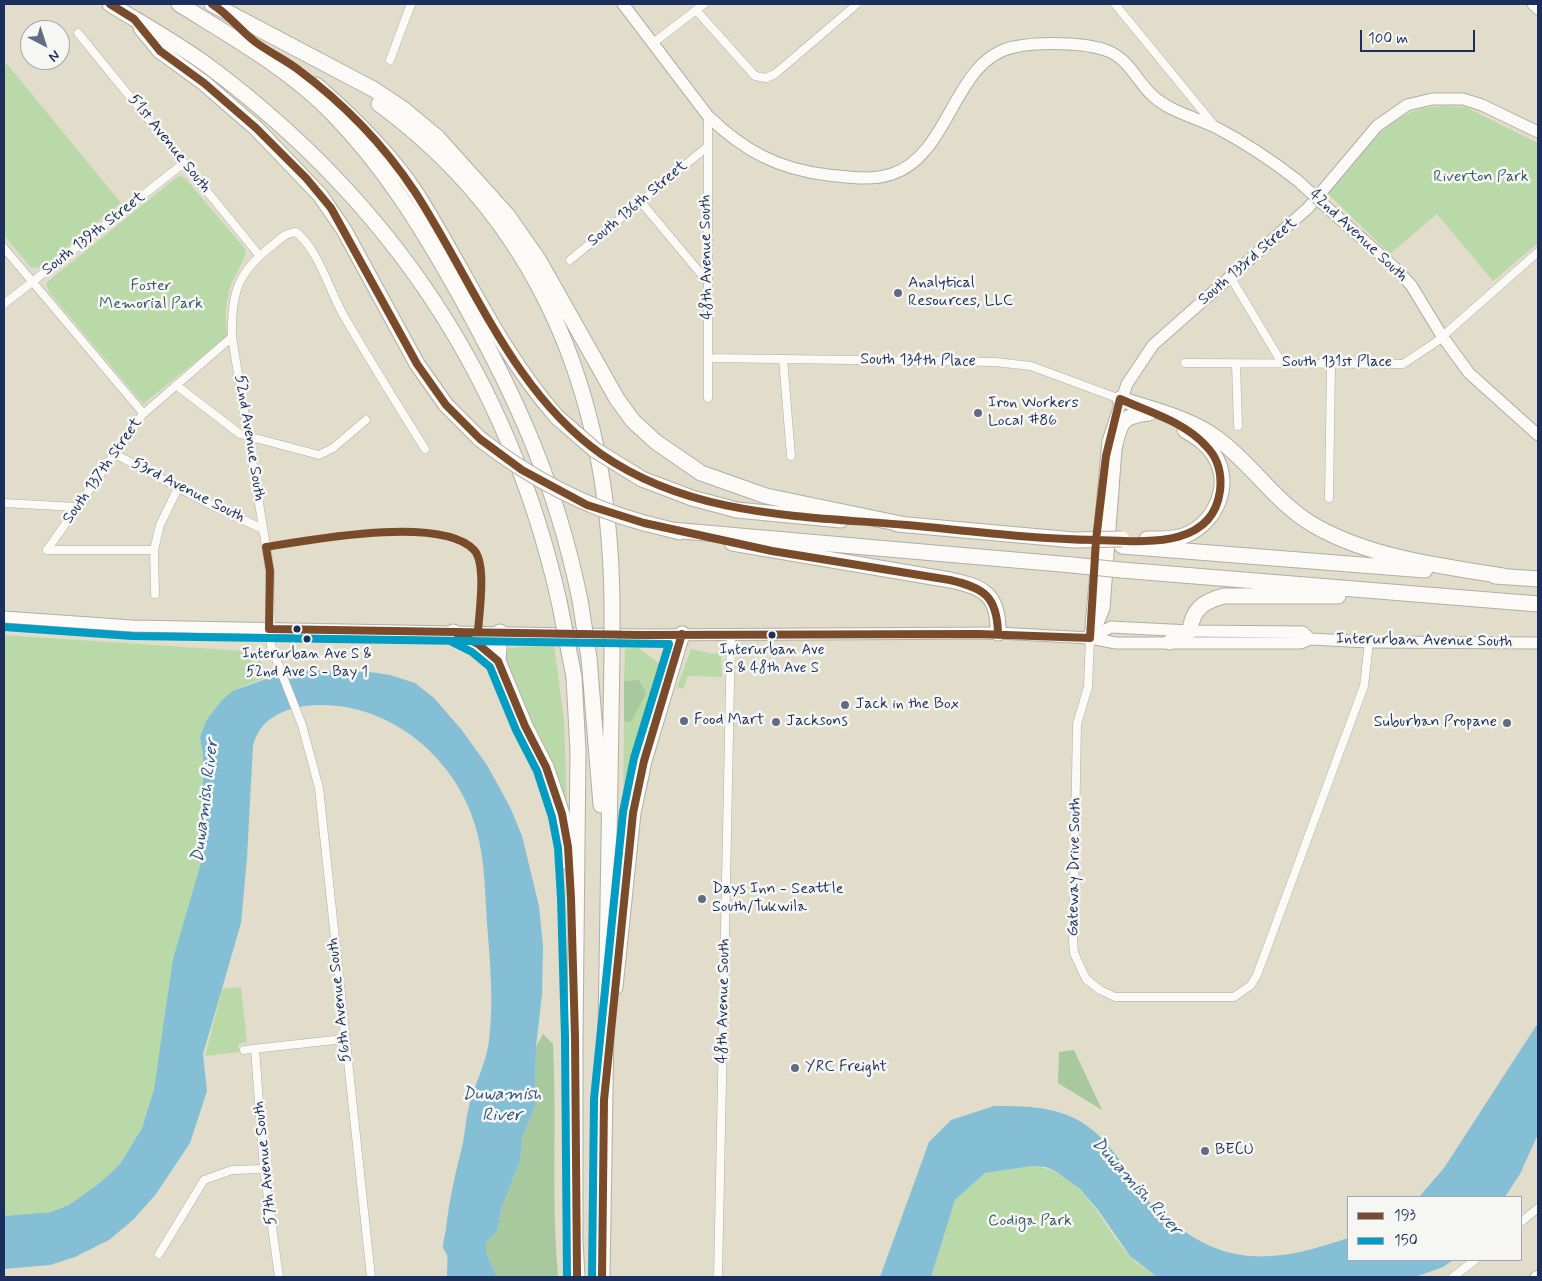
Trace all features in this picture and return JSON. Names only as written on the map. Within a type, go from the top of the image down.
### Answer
[{"type":"highway","points":[[110,4],[169,39],[211,68],[290,133],[342,184],[405,259],[432,296],[487,391],[525,482],[547,551],[574,678],[578,751],[575,1037],[575,1240],[578,1277]]},
{"type":"highway","points":[[179,4],[264,57],[304,88],[332,113],[357,140],[403,198],[496,360],[518,405],[545,470],[565,532],[580,600],[589,658],[596,726],[608,919]]},
{"type":"highway","points":[[218,7],[250,38],[294,67],[333,100],[387,156],[415,193],[515,364],[558,417],[596,450],[642,478],[692,498],[737,510],[1538,579]]},
{"type":"highway","points":[[218,7],[372,89],[402,108],[437,137],[508,216],[538,260],[617,399],[633,421],[666,451],[701,473],[742,489],[906,525]]},
{"type":"highway","points":[[134,19],[160,51],[204,83],[256,128],[325,202],[344,230],[417,364],[446,405],[480,438],[522,470],[566,495],[609,513],[671,530],[772,551],[969,584],[982,589],[994,604],[998,619],[998,633]]},
{"type":"highway","points":[[325,65],[399,119],[437,152],[504,228],[539,286],[570,355],[594,431],[606,499],[612,551],[608,919],[600,1255],[602,1277]]},
{"type":"highway","points":[[1120,399],[1184,429],[1208,446],[1215,456],[1222,474],[1221,494],[1209,517],[1195,530],[1184,536],[1172,539],[1122,542]]},
{"type":"highway","points":[[1120,399],[1170,416],[1207,432],[1228,447],[1281,501],[1316,526],[1333,535],[1391,555],[1503,576]]},
{"type":"highway","points":[[1090,638],[1102,608],[1114,449],[1119,428],[1124,419],[1132,414],[1149,413]]},
{"type":"highway","points":[[671,530],[1122,570],[1538,604]]},
{"type":"highway","points":[[1170,642],[1190,631],[1191,622],[1197,608],[1224,596],[1468,598]]},
{"type":"highway","points":[[453,632],[478,644],[498,661]]},
{"type":"highway","points":[[500,632],[498,661],[525,726],[546,767],[562,814],[568,856],[575,1037]]},
{"type":"highway","points":[[604,1100],[633,813],[644,761],[682,634]]},
{"type":"street","points":[[390,60],[411,4]]},
{"type":"street","name":"42nd Avenue South","points":[[623,4],[708,116],[725,133],[760,156],[796,171],[854,178],[892,174],[908,166],[929,146],[968,83],[989,58],[1006,49],[1070,45],[1110,51],[1119,58],[1161,103],[1177,112],[1215,127],[1268,158],[1297,180],[1400,273],[1423,303],[1442,336],[1468,373],[1538,435]]},
{"type":"street","points":[[653,43],[704,4]]},
{"type":"street","points":[[696,10],[755,76],[766,78],[775,74],[858,4]]},
{"type":"street","points":[[1115,4],[1215,127]]},
{"type":"street","points":[[1533,4],[1538,10]]},
{"type":"street","name":"51st Avenue South","points":[[78,33],[259,255]]},
{"type":"street","name":"South 133rd Street","points":[[1120,399],[1135,369],[1153,345],[1308,208],[1377,126],[1407,105],[1432,98],[1448,97],[1482,105],[1538,132]]},
{"type":"street","name":"48th Avenue South","points":[[708,116],[706,280],[709,358],[708,398]]},
{"type":"street","name":"South 136th Street","points":[[570,260],[707,147]]},
{"type":"street","name":"South 139th Street","points":[[4,304],[184,163]]},
{"type":"street","points":[[641,202],[706,280]]},
{"type":"street","name":"52nd Avenue South","points":[[282,672],[271,646],[269,629],[270,572],[232,337],[233,301],[243,275],[259,255],[288,232],[296,232],[302,236],[344,317],[425,449]]},
{"type":"street","points":[[4,248],[144,413]]},
{"type":"street","name":"South 131st Place","points":[[1185,363],[1403,364],[1442,336],[1538,252]]},
{"type":"street","points":[[1231,278],[1282,363]]},
{"type":"street","name":"South 137th Street","points":[[154,550],[47,550],[113,453],[144,413],[232,337]]},
{"type":"street","name":"South 134th Place","points":[[709,358],[995,362],[1031,366],[1120,399]]},
{"type":"street","points":[[783,359],[791,456]]},
{"type":"street","points":[[1236,364],[1238,426]]},
{"type":"street","points":[[1329,498],[1331,365]]},
{"type":"street","points":[[176,385],[234,431],[249,438],[319,455],[333,448],[366,420]]},
{"type":"street","name":"Gateway Drive South","points":[[1120,399],[1108,441],[1103,474],[1088,687],[1077,724],[1073,939],[1074,954],[1086,979],[1109,995],[1177,998],[1234,997],[1251,985],[1257,975],[1364,686],[1369,642]]},
{"type":"street","name":"53rd Avenue South","points":[[113,453],[178,488],[263,529]]},
{"type":"street","points":[[155,594],[154,550],[160,525],[178,488]]},
{"type":"street","points":[[4,503],[76,507]]},
{"type":"street","name":"Interurban Avenue South","points":[[4,617],[132,626],[269,629],[731,635],[998,633],[1090,638],[1116,643],[1301,643],[1310,639],[1369,642],[1538,643]]},
{"type":"street","name":"Interurban Avenue South","points":[[1090,638],[1111,627],[1190,631],[1303,632],[1310,639]]},
{"type":"street","name":"48th Avenue South","points":[[718,1277],[731,635]]},
{"type":"street","name":"56th Avenue South","points":[[282,672],[302,725],[319,788],[344,1039],[371,1277]]},
{"type":"street","points":[[244,1050],[344,1039]]},
{"type":"street","name":"57th Avenue South","points":[[255,1049],[264,1168],[279,1277]]},
{"type":"street","points":[[160,1254],[204,1180],[232,1170],[264,1168]]},
{"type":"street","points":[[1522,1221],[1538,1208]]},
{"type":"street","points":[[1453,1277],[1474,1261]]},
{"type":"green space","name":"Foster Memorial Park","points":[[7,64],[121,203],[43,267],[31,268],[4,235],[4,66]]},
{"type":"green space","name":"Riverton Park","points":[[1444,106],[1465,107],[1538,143],[1538,243],[1493,281],[1437,214],[1390,254],[1328,194],[1357,157],[1390,125],[1403,116],[1417,110]]},
{"type":"green space","name":"Foster Memorial Park","points":[[181,176],[186,179],[246,250],[228,296],[226,315],[227,336],[143,404],[49,292],[46,283],[177,177]]},
{"type":"green space","points":[[4,635],[258,652],[266,678],[242,688],[225,699],[200,737],[203,756],[203,856],[154,1089],[142,1128],[120,1164],[101,1182],[69,1205],[51,1212],[4,1216]]},
{"type":"green space","points":[[554,645],[564,721],[567,807],[510,678],[504,658],[508,648]]},
{"type":"green space","points":[[638,647],[666,670],[626,814],[623,812],[624,721],[631,721],[639,680],[624,681],[625,649]]},
{"type":"green space","points":[[691,649],[714,654],[721,650],[722,677],[688,676],[683,689],[677,687]]},
{"type":"green space","points":[[639,680],[646,693],[631,722],[624,721],[624,681]]},
{"type":"green space","points":[[241,987],[247,1042],[238,1044],[239,1052],[205,1056],[222,989]]},
{"type":"green space","points":[[543,1034],[553,1044],[555,1219],[558,1277],[497,1277],[486,1252],[486,1243],[497,1231],[502,1207],[520,1161],[523,1136],[535,1106],[536,1047]]},
{"type":"green space","points":[[1074,1050],[1102,1110],[1058,1083],[1059,1052]]},
{"type":"green space","name":"Codiga Park","points":[[1032,1166],[1050,1170],[1065,1177],[1078,1188],[1130,1256],[1157,1277],[931,1277],[955,1200],[985,1173]]},
{"type":"water","name":"Duwamish River","points":[[307,670],[370,672],[390,675],[415,683],[434,698],[461,729],[487,765],[510,807],[522,836],[539,906],[543,946],[542,994],[536,1047],[535,1106],[523,1136],[520,1161],[502,1207],[497,1231],[486,1243],[486,1252],[497,1277],[447,1277],[447,1255],[443,1248],[468,1111],[489,1041],[491,1011],[484,871],[479,840],[471,813],[458,787],[442,764],[422,744],[399,727],[374,715],[346,707],[318,705],[287,711],[269,720],[262,727],[253,746],[247,858],[241,923],[203,1054],[207,1091],[190,1143],[156,1194],[134,1219],[109,1240],[75,1257],[50,1265],[4,1269],[4,1216],[51,1212],[69,1205],[101,1182],[120,1164],[142,1128],[154,1089],[173,959],[203,856],[203,756],[200,737],[206,721],[222,700],[233,691],[266,679]]},
{"type":"water","points":[[1538,1023],[1538,1134],[1520,1174],[1506,1196],[1420,1196],[1444,1168]]},
{"type":"water","name":"Duwamish River","points":[[994,1106],[1046,1109],[1076,1119],[1088,1126],[1108,1145],[1148,1200],[1174,1223],[1195,1238],[1216,1248],[1237,1254],[1258,1256],[1302,1252],[1347,1238],[1347,1261],[1452,1261],[1443,1267],[1415,1277],[1157,1277],[1130,1256],[1098,1210],[1079,1188],[1055,1171],[1046,1167],[1032,1166],[985,1173],[955,1200],[931,1277],[880,1277],[929,1142],[951,1120]]},
{"type":"transit line","name":"193","points":[[110,4],[134,19],[160,51],[204,83],[256,128],[306,178],[331,208],[417,364],[446,405],[480,439],[522,470],[587,505],[644,523],[772,551],[950,580],[972,586],[991,602],[995,610],[998,633]]},
{"type":"transit line","name":"193","points":[[212,4],[254,41],[291,64],[330,95],[376,141],[415,192],[496,333],[518,367],[543,399],[570,428],[601,454],[636,475],[672,490],[710,502],[749,510],[1001,534],[1096,540]]},
{"type":"transit line","name":"193","points":[[1120,399],[1166,418],[1188,430],[1206,446],[1217,461],[1221,485],[1214,510],[1203,524],[1189,533],[1152,541],[1096,540],[1106,456],[1120,399]]},
{"type":"transit line","name":"193","points":[[478,632],[481,589],[478,557],[474,550],[457,540],[434,534],[405,532],[374,533],[266,547],[270,571],[269,629],[641,635],[978,634],[1090,638],[1096,540]]},
{"type":"transit line","name":"150","points":[[4,627],[132,636],[669,644],[634,758],[623,812],[594,1099],[592,1277]]},
{"type":"transit line","name":"193","points":[[454,632],[478,644],[498,661],[525,726],[546,767],[562,814],[568,847],[571,898],[575,1037],[577,1277]]},
{"type":"transit line","name":"193","points":[[602,1277],[604,1100],[633,813],[644,761],[682,634]]},
{"type":"transit line","name":"150","points":[[450,641],[472,652],[490,667],[516,730],[537,771],[552,817],[558,848],[565,1037],[567,1277]]},
{"type":"place","name":"Analytical Resources, LLC","points":[[898,293]]},
{"type":"place","name":"Iron Workers Local #86","points":[[978,413]]},
{"type":"place","name":"Interurban Ave S & 48th Ave S","points":[[772,635]]},
{"type":"place","name":"Interurban Ave S & 52nd Ave S - Bay 1","points":[[307,639]]},
{"type":"place","name":"Jack in the Box","points":[[845,705]]},
{"type":"place","name":"Food Mart","points":[[684,721]]},
{"type":"place","name":"Jacksons","points":[[776,722]]},
{"type":"place","name":"Suburban Propane","points":[[1507,723]]},
{"type":"place","name":"Days Inn - Seattle South/Tukwila","points":[[702,899]]},
{"type":"place","name":"YRC Freight","points":[[795,1068]]},
{"type":"place","name":"BECU","points":[[1205,1151]]}]
